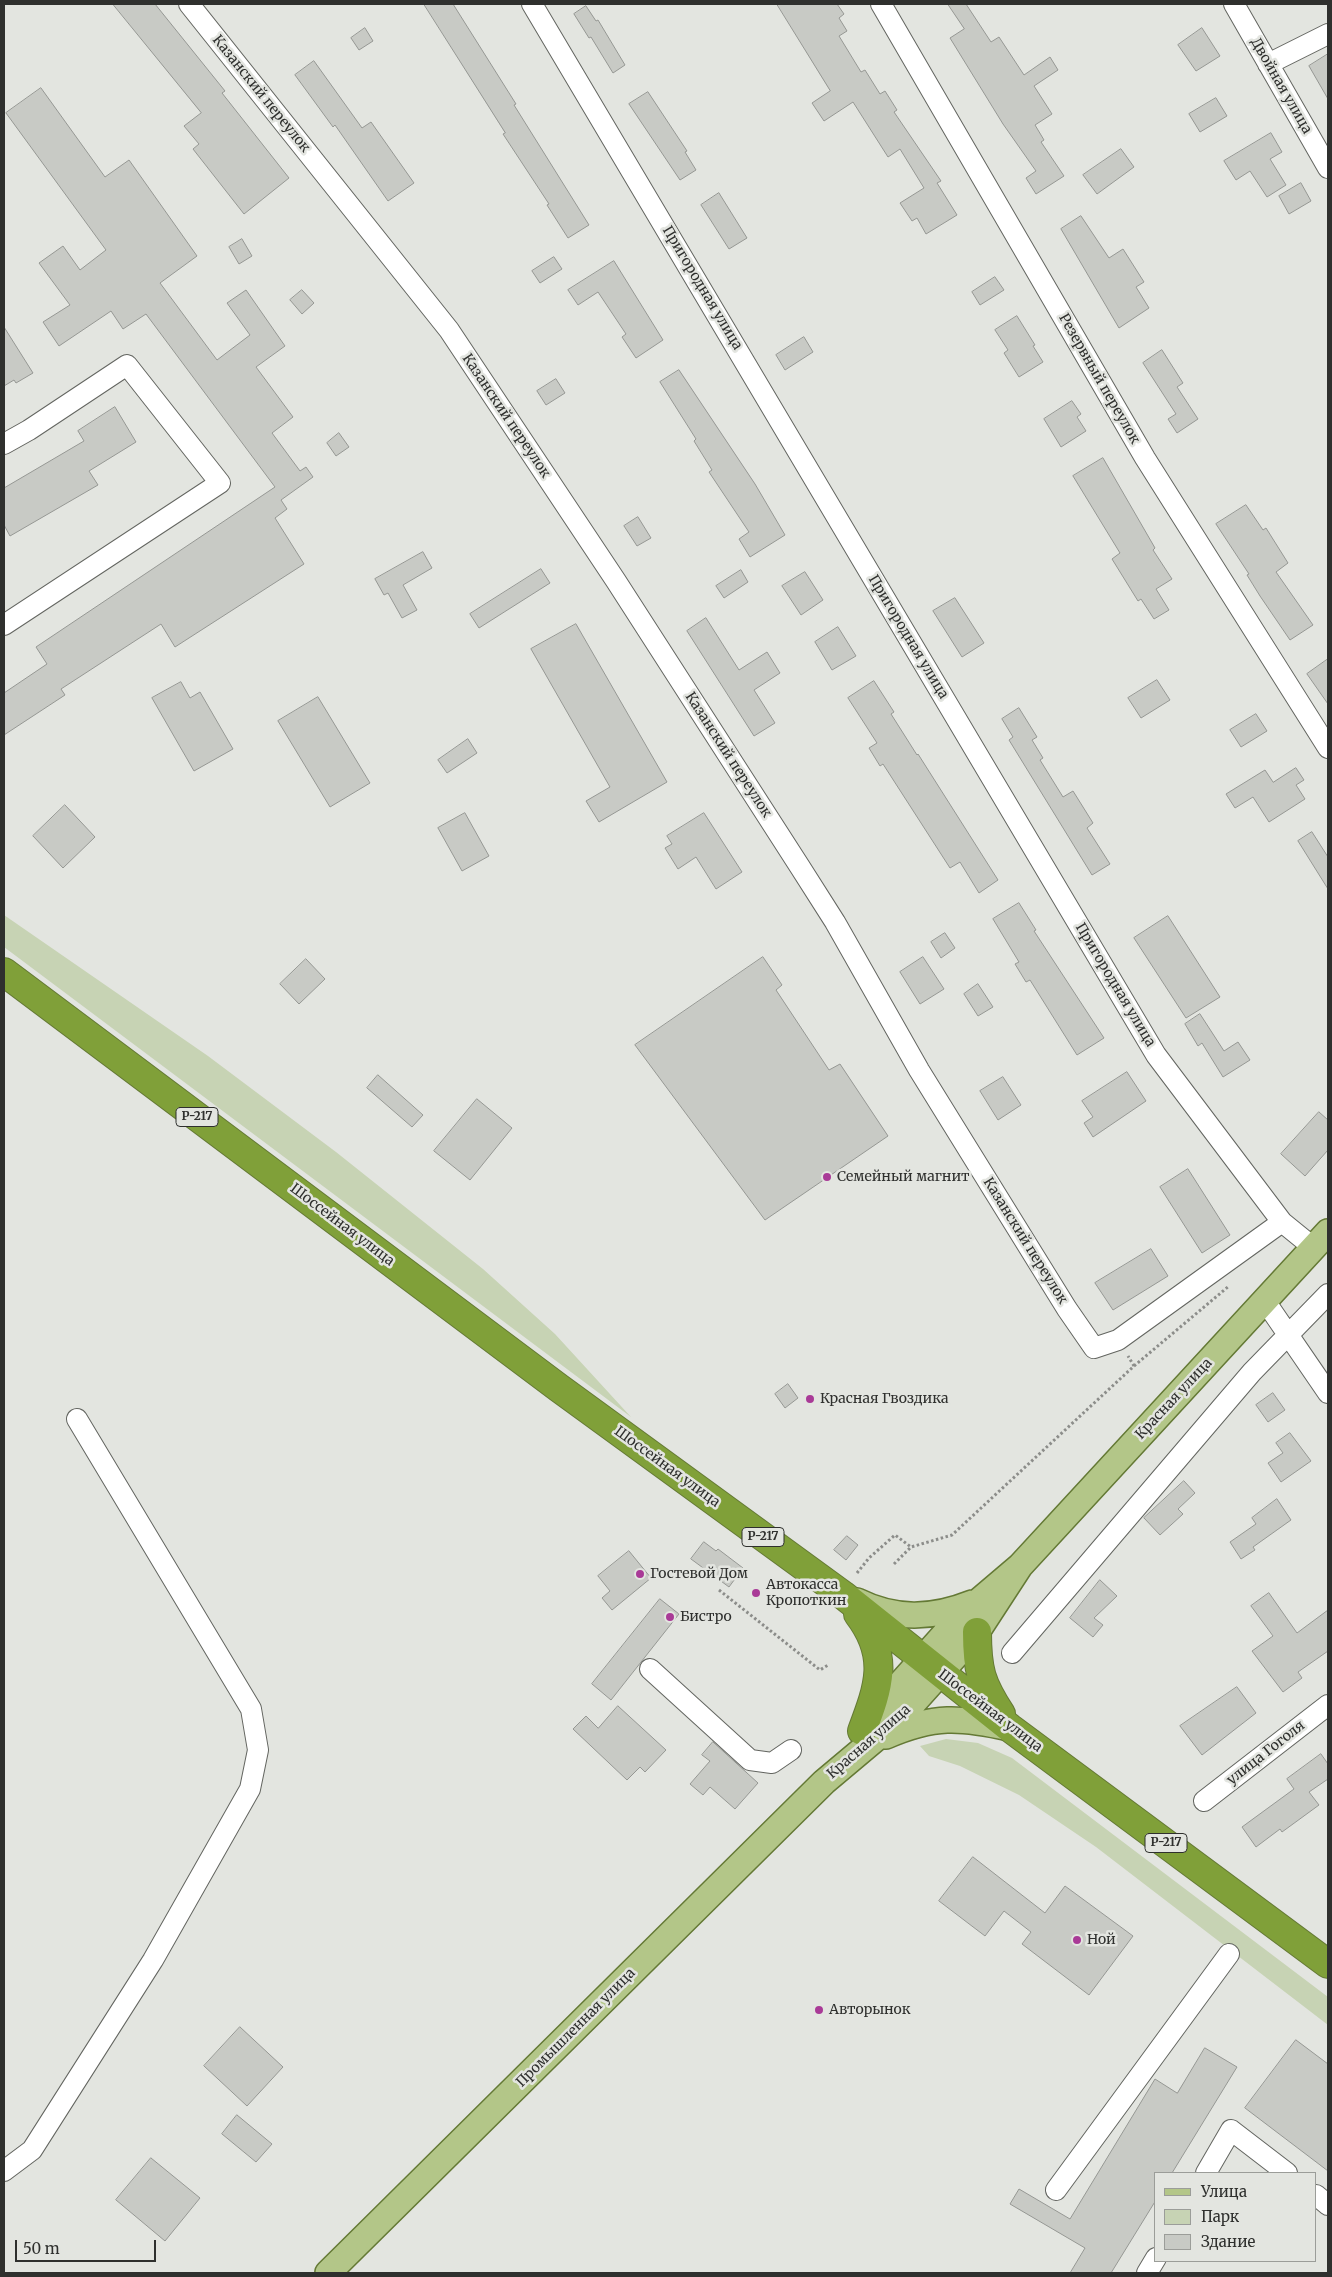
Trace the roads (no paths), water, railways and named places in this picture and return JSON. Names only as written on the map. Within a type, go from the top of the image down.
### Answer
[{"type":"highway","name":"Шоссейная улица","points":[[4,972],[559,1388],[850,1584],[931,1667],[1010,1728],[1328,1964]]},
{"type":"highway","points":[[850,1584],[876,1647],[879,1672],[877,1693],[867,1736]]},
{"type":"highway","points":[[977,1632],[977,1664],[986,1690],[1010,1728]]},
{"type":"main road","name":"Красная улица","points":[[931,1667],[960,1617],[1020,1566],[1321,1240]]},
{"type":"main road","name":"Красная улица","points":[[824,1782],[867,1736],[882,1704],[977,1632],[1020,1566]]},
{"type":"main road","points":[[850,1584],[877,1611],[901,1616],[954,1610],[981,1599]]},
{"type":"main road","points":[[867,1736],[936,1720],[971,1719],[1010,1728]]},
{"type":"main road","name":"Промышленная улица","points":[[328,2273],[824,1782]]},
{"type":"street","name":"Казанский переулок","points":[[189,4],[448,330],[616,581],[835,922],[919,1070],[1067,1309],[1094,1348],[1118,1340],[1282,1222]]},
{"type":"street","name":"Пригородная улица","points":[[532,4],[1156,1055],[1282,1222],[1321,1240]]},
{"type":"street","name":"Резервный переулок","points":[[881,4],[1145,458],[1328,748]]},
{"type":"street","name":"Двойная улица","points":[[1234,4],[1328,168]]},
{"type":"street","points":[[1268,64],[1328,34]]},
{"type":"street","points":[[4,444],[30,430],[127,364],[220,483],[4,625]]},
{"type":"street","points":[[1012,1653],[1252,1372],[1328,1294]]},
{"type":"street","points":[[1265,1301],[1328,1393]]},
{"type":"street","points":[[4,2171],[32,2150],[153,1960],[250,1789],[258,1750],[251,1709],[77,1419]]},
{"type":"street","points":[[650,1669],[750,1760],[772,1763],[791,1750]]},
{"type":"street","name":"улица Гоголя","points":[[1204,1801],[1328,1705]]},
{"type":"street","points":[[1056,2190],[1229,1954]]},
{"type":"street","points":[[1207,2172],[1231,2130],[1286,2172]]},
{"type":"street","points":[[1317,2197],[1328,2205]]},
{"type":"street","points":[[1147,2273],[1154,2261]]},
{"type":"place","name":"Семейный магнит","points":[[827,1177]]},
{"type":"place","name":"Красная Гвоздика","points":[[810,1399]]},
{"type":"place","name":"Гостевой Дом","points":[[640,1574]]},
{"type":"place","name":"Автокасса Кропоткин","points":[[756,1593]]},
{"type":"place","name":"Бистро","points":[[670,1617]]},
{"type":"place","name":"Ной","points":[[1077,1940]]},
{"type":"place","name":"Авторынок","points":[[819,2010]]}]
